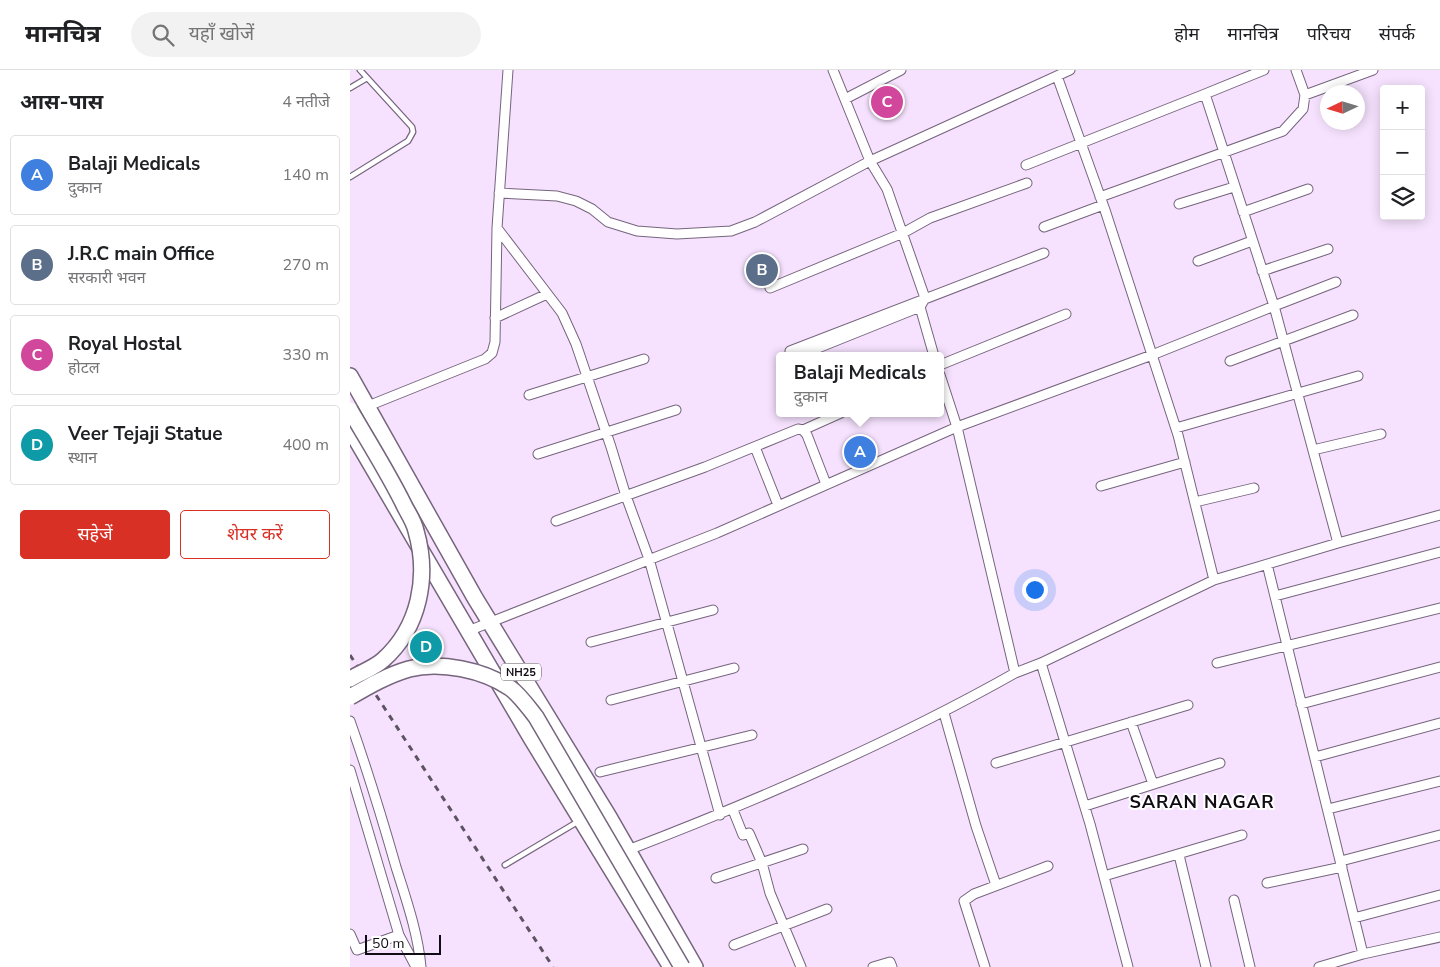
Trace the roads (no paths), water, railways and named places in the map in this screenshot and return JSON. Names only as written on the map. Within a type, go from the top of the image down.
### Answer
[{"type":"main road","name":"NH25","points":[[350,376],[490,622],[628,850],[695,967]]},
{"type":"main road","points":[[350,410],[394,486],[416,529],[423,571],[421,595],[402,638],[383,660],[350,679]]},
{"type":"main road","name":"NH25","points":[[350,429],[580,820],[671,967]]},
{"type":"main road","points":[[350,697],[388,676],[412,669],[437,666],[460,669],[482,675],[510,688],[536,717],[682,967]]},
{"type":"street","points":[[368,406],[485,359],[492,353],[496,342],[497,228],[508,70]]},
{"type":"street","points":[[797,352],[920,307],[925,298],[887,189],[870,161],[833,70]]},
{"type":"street","points":[[845,99],[901,70]]},
{"type":"street","points":[[499,193],[558,196],[576,201],[592,209],[608,222],[637,231],[677,234],[731,231],[755,222],[870,161],[1070,70]]},
{"type":"street","points":[[1026,165],[1264,70]]},
{"type":"street","points":[[1044,227],[1101,201],[1223,152],[1283,131],[1303,109],[1305,95],[1296,70]]},
{"type":"street","points":[[1305,95],[1373,70]]},
{"type":"street","points":[[1057,76],[1101,201],[1176,428],[1214,580]]},
{"type":"street","points":[[1205,94],[1274,306],[1338,543]]},
{"type":"street","points":[[771,290],[903,235],[930,218],[1028,183]]},
{"type":"street","points":[[1178,204],[1234,186]]},
{"type":"street","points":[[1243,212],[1308,189]]},
{"type":"street","points":[[497,228],[562,313],[587,377],[649,559],[668,621],[720,815]]},
{"type":"street","points":[[1198,261],[1252,241]]},
{"type":"street","points":[[1262,271],[1328,249]]},
{"type":"street","points":[[796,352],[925,298],[1044,252]]},
{"type":"street","points":[[468,631],[778,506],[957,427],[1152,355],[1336,282]]},
{"type":"street","points":[[495,318],[547,294]]},
{"type":"street","points":[[920,307],[933,352]]},
{"type":"street","points":[[944,363],[1066,314]]},
{"type":"street","points":[[1230,361],[1353,316]]},
{"type":"street","points":[[529,395],[644,359]]},
{"type":"street","points":[[1176,428],[1358,376]]},
{"type":"street","points":[[944,387],[957,427],[1015,673]]},
{"type":"street","points":[[538,454],[676,410]]},
{"type":"street","points":[[556,521],[755,447],[791,431],[804,430],[832,417]]},
{"type":"street","points":[[804,430],[826,484]]},
{"type":"street","points":[[1313,450],[1381,434]]},
{"type":"street","points":[[755,447],[778,506]]},
{"type":"street","points":[[1101,486],[1185,462]]},
{"type":"street","points":[[1195,502],[1254,488]]},
{"type":"street","points":[[628,850],[733,810],[842,762],[944,713],[1015,673],[1041,663],[1214,580],[1440,515]]},
{"type":"street","points":[[1275,596],[1440,552]]},
{"type":"street","points":[[1267,564],[1363,954]]},
{"type":"street","points":[[1217,663],[1440,608]]},
{"type":"street","points":[[591,642],[713,610]]},
{"type":"street","points":[[1041,663],[1085,806],[1128,967]]},
{"type":"street","points":[[1301,704],[1440,667]]},
{"type":"street","points":[[611,700],[734,668]]},
{"type":"street","points":[[996,763],[1188,705]]},
{"type":"street","points":[[944,713],[976,826],[996,885]]},
{"type":"street","points":[[350,721],[399,875],[420,952],[422,967]]},
{"type":"street","points":[[1131,722],[1153,784]]},
{"type":"street","points":[[1315,757],[1440,723]]},
{"type":"street","points":[[600,772],[752,735]]},
{"type":"street","points":[[1085,806],[1220,763]]},
{"type":"street","points":[[350,770],[399,935],[416,967]]},
{"type":"street","points":[[1328,810],[1440,780]]},
{"type":"street","points":[[733,810],[743,835],[749,832],[762,863],[770,893],[801,967]]},
{"type":"street","points":[[1104,876],[1242,835]]},
{"type":"street","points":[[1267,883],[1440,836]]},
{"type":"street","points":[[716,878],[803,849]]},
{"type":"street","points":[[1179,855],[1206,967]]},
{"type":"street","points":[[985,967],[964,901],[974,894],[1048,866]]},
{"type":"street","points":[[1354,918],[1440,895]]},
{"type":"street","points":[[1234,900],[1250,967]]},
{"type":"street","points":[[734,945],[827,910]]},
{"type":"street","points":[[350,934],[353,951],[399,935]]},
{"type":"street","points":[[1320,967],[1363,954],[1440,937]]},
{"type":"street","points":[[873,967],[890,962],[892,967]]},
{"type":"lane","points":[[350,177],[408,141],[413,132],[412,127],[360,70]]},
{"type":"lane","points":[[350,88],[367,78]]},
{"type":"lane","points":[[505,865],[580,820]]},
{"type":"railway","points":[[350,655],[553,967]]},
{"type":"place","name":"Royal Hostal","points":[[887,102]]},
{"type":"place","name":"J.R.C main Office","points":[[762,270]]},
{"type":"place","name":"Balaji Medicals","points":[[860,452]]},
{"type":"place","name":"Veer Tejaji Statue","points":[[426,647]]},
{"type":"district","name":"SARAN NAGAR","points":[[1202,802]]}]
